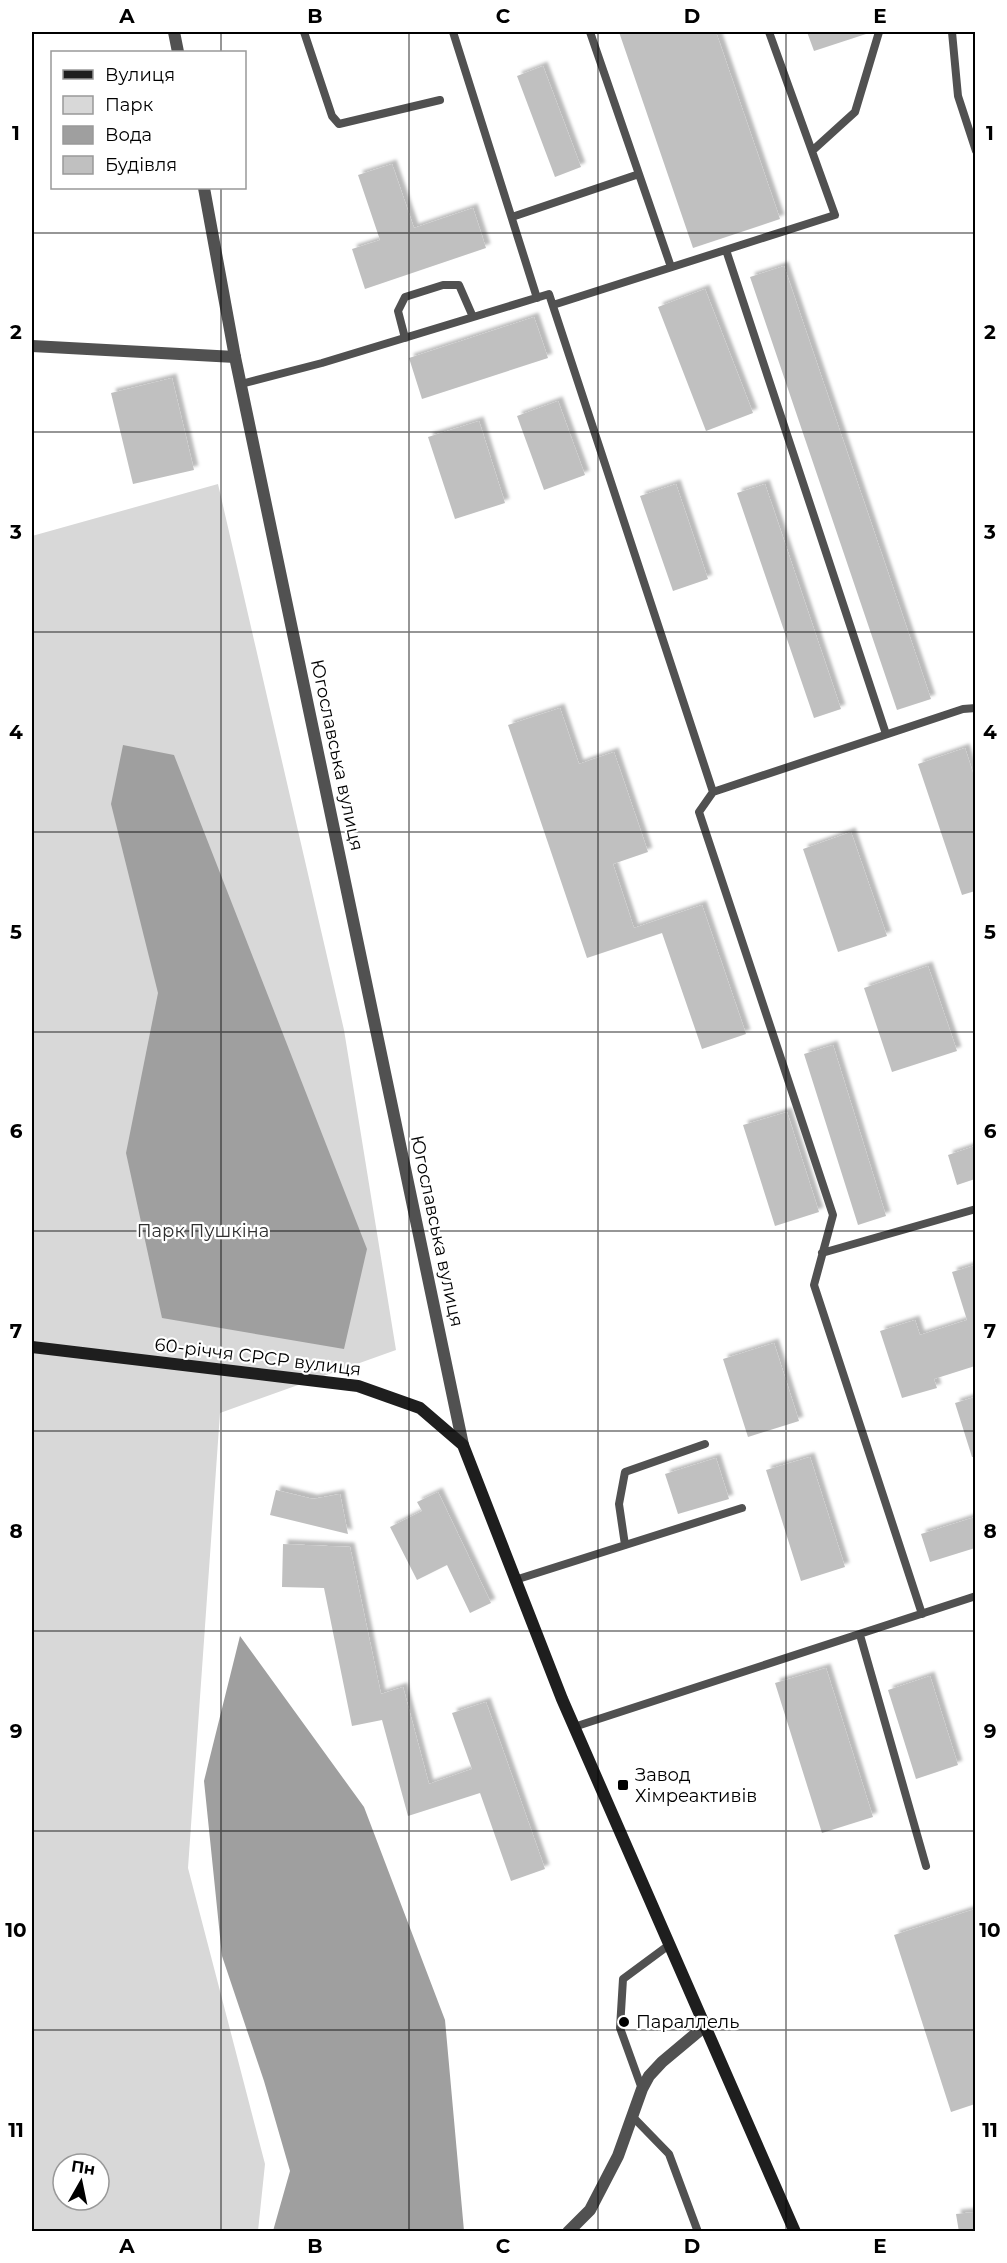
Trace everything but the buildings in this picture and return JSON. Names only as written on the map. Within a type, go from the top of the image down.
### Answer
[{"type":"main road","name":"60-річчя СРСР вулиця","points":[[32,1347],[358,1386],[420,1407],[463,1445]]},
{"type":"main road","name":"Югославська вулиця","points":[[463,1445],[574,1727],[795,2232]]},
{"type":"street","points":[[174,32],[178,51]]},
{"type":"street","name":"Югославська вулиця","points":[[204,189],[235,357],[463,1445]]},
{"type":"street","points":[[32,346],[235,357]]},
{"type":"street","points":[[568,2232],[590,2210],[618,2156],[642,2089],[662,2062],[705,2026]]},
{"type":"lane","points":[[304,32],[332,116],[339,124],[440,100]]},
{"type":"lane","points":[[453,32],[537,298]]},
{"type":"lane","points":[[590,32],[671,267]]},
{"type":"lane","points":[[553,305],[835,215],[769,32]]},
{"type":"lane","points":[[812,151],[855,112],[879,32]]},
{"type":"lane","points":[[952,32],[958,96],[975,151]]},
{"type":"lane","points":[[512,217],[639,174]]},
{"type":"lane","points":[[726,250],[886,734]]},
{"type":"lane","points":[[405,338],[398,311],[405,297],[443,285],[459,285],[473,317]]},
{"type":"lane","points":[[241,384],[322,363],[549,294],[713,792]]},
{"type":"lane","points":[[922,1614],[814,1285],[833,1215],[699,812],[713,792],[963,709],[975,708]]},
{"type":"lane","points":[[822,1253],[975,1209]]},
{"type":"lane","points":[[625,1545],[619,1504],[625,1472],[705,1444]]},
{"type":"lane","points":[[515,1580],[742,1508]]},
{"type":"lane","points":[[574,1727],[975,1596]]},
{"type":"lane","points":[[860,1635],[926,1866]]},
{"type":"lane","points":[[642,2089],[620,2028],[623,1979],[669,1945]]},
{"type":"lane","points":[[632,2116],[669,2154],[698,2232]]},
{"type":"green space","name":"Парк Пушкіна","points":[[218,484],[344,1030],[396,1350],[220,1413],[188,1868],[265,2164],[258,2231],[32,2232],[32,536]]},
{"type":"water","points":[[123,745],[174,755],[367,1249],[344,1349],[162,1318],[126,1153],[158,993],[111,804]]},
{"type":"water","points":[[240,1636],[364,1807],[445,2020],[464,2231],[273,2231],[290,2171],[264,2081],[222,1956],[204,1781]]},
{"type":"place","name":"Завод Хімреактивів","points":[[623,1785]]},
{"type":"place","name":"Параллель","points":[[624,2022]]}]
